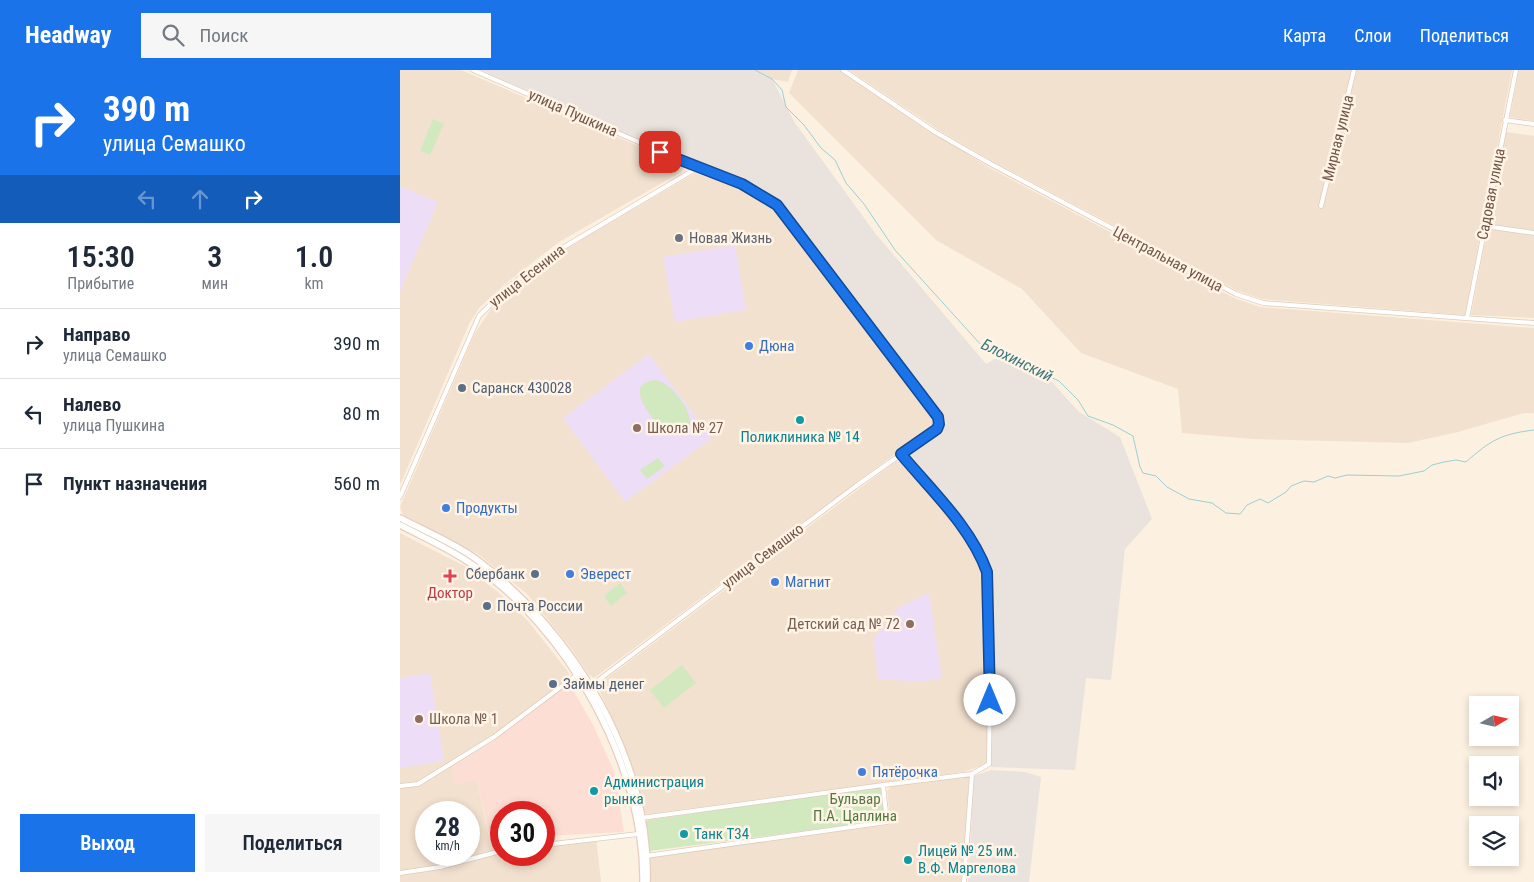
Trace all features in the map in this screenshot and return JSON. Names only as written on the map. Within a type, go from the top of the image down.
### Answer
[{"type":"main road","points":[[400,518],[474,558],[530,609],[590,687],[620,746],[638,819],[647,882]]},
{"type":"main road","points":[[400,525],[471,563],[530,609],[578,674],[590,687]]},
{"type":"main road","points":[[638,819],[638,834],[644,856],[643,882]]},
{"type":"street","name":"улица Пушкина","points":[[473,70],[697,168],[742,184],[777,205],[938,417],[939,424]]},
{"type":"street","name":"Центральная улица","points":[[843,70],[935,132],[975,155],[1236,294],[1262,303],[1534,323]]},
{"type":"street","name":"Мирная улица","points":[[1321,206],[1354,70]]},
{"type":"street","name":"Садовая улица","points":[[1467,318],[1516,70]]},
{"type":"street","points":[[1505,120],[1534,124]]},
{"type":"street","name":"улица Есенина","points":[[400,497],[479,316],[508,287],[559,250],[697,168]]},
{"type":"street","points":[[1485,226],[1534,233]]},
{"type":"street","name":"улица Семашко","points":[[590,687],[937,429],[939,424]]},
{"type":"street","points":[[638,819],[883,784],[972,774],[989,764],[990,680],[987,572],[982,559],[966,532],[901,454]]},
{"type":"street","points":[[400,786],[418,784],[494,737],[578,674]]},
{"type":"street","points":[[964,882],[972,774]]},
{"type":"street","points":[[644,856],[887,822],[883,784]]},
{"type":"street","points":[[555,844],[638,834]]},
{"type":"street","points":[[400,873],[440,867],[490,854]]},
{"type":"shaded area","points":[[400,70],[461,70],[680,164],[684,168],[681,172],[559,242],[504,285],[479,308],[469,324],[400,485]]},
{"type":"shaded area","points":[[481,70],[755,70],[771,77],[795,123],[875,233],[986,364],[997,358],[1049,379],[1079,412],[1120,437],[1152,519],[1125,549],[1111,680],[1086,678],[1075,770],[991,767],[993,682],[987,571],[966,530],[905,456],[947,423],[789,216],[767,195],[742,181],[697,165]]},
{"type":"shaded area","points":[[756,70],[792,70],[788,82],[772,79]]},
{"type":"shaded area","points":[[798,70],[839,70],[988,167],[1234,298],[1260,307],[1534,328],[1534,413],[1524,413],[1458,432],[1408,443],[1253,439],[1182,433],[1178,389],[1081,353],[1022,289],[936,240],[789,93]]},
{"type":"shaded area","points":[[849,70],[1512,70],[1465,315],[1262,299],[1238,291],[992,161],[937,129]]},
{"type":"shaded area","points":[[1519,70],[1534,70],[1534,121],[1510,117]]},
{"type":"shaded area","points":[[1506,132],[1534,136],[1534,318],[1471,315]]},
{"type":"shaded area","points":[[695,173],[736,185],[763,200],[779,213],[935,418],[934,425],[594,678],[589,675],[570,647],[528,595],[478,554],[404,517],[400,507],[475,333],[491,309],[560,252]]},
{"type":"shaded area","points":[[400,186],[438,202],[400,292]]},
{"type":"shaded area","points":[[735,245],[746,310],[675,322],[663,257]]},
{"type":"shaded area","name":"Школа № 27","points":[[649,354],[712,438],[625,502],[563,418]]},
{"type":"shaded area","points":[[896,461],[905,463],[963,533],[979,559],[984,572],[988,677],[987,764],[963,772],[648,814],[644,813],[635,774],[620,735],[600,692],[602,682]]},
{"type":"shaded area","points":[[400,533],[466,567],[499,593],[528,621],[569,673],[568,681],[482,749],[452,767],[477,781],[490,842],[490,866],[555,866],[555,842],[596,837],[601,882],[400,882]]},
{"type":"shaded area","name":"Детский сад № 72","points":[[929,593],[942,678],[920,682],[878,679],[873,640],[899,607]]},
{"type":"shaded area","name":"Школа № 1","points":[[430,673],[444,761],[400,768],[400,678]]},
{"type":"shaded area","points":[[568,681],[593,725],[614,771],[624,832],[555,835],[555,801],[490,801],[490,839],[477,781],[455,784],[452,767],[482,749]]},
{"type":"shaded area","points":[[991,770],[1025,772],[1041,777],[1029,882],[968,882],[974,776]]},
{"type":"shaded area","points":[[969,776],[964,871],[961,882],[651,882],[650,857],[891,824],[887,791],[891,786]]},
{"type":"green space","points":[[433,119],[444,124],[430,155],[420,151]]},
{"type":"green space","points":[[657,380],[675,392],[688,413],[690,425],[680,435],[665,435],[643,403],[640,395],[641,388],[646,382]]},
{"type":"green space","points":[[658,458],[665,466],[647,479],[640,470]]},
{"type":"green space","points":[[620,583],[627,593],[611,606],[604,596]]},
{"type":"green space","points":[[682,665],[696,683],[664,708],[650,690]]},
{"type":"green space","name":"Бульвар П.А. Цаплина","points":[[878,787],[881,790],[884,818],[881,821],[649,851],[645,823],[648,820]]},
{"type":"waterway","name":"Блохинский","points":[[755,70],[772,79],[782,90],[786,107],[804,125],[821,148],[835,160],[846,183],[864,204],[895,250],[982,346],[1059,381],[1078,400],[1088,416],[1113,425],[1133,436],[1143,473],[1156,476],[1167,487],[1189,499],[1212,503],[1226,513],[1240,514],[1247,505],[1260,499],[1268,503],[1286,492],[1291,486],[1304,481],[1314,482],[1328,476],[1335,478],[1347,475],[1399,476],[1424,471],[1432,465],[1444,462],[1456,460],[1466,462],[1497,439],[1534,430]]},
{"type":"place","name":"Новая Жизнь","points":[[679,238]]},
{"type":"place","name":"Дюна","points":[[749,346]]},
{"type":"place","name":"Саранск 430028","points":[[462,388]]},
{"type":"place","name":"Поликлиника № 14","points":[[800,420]]},
{"type":"place","name":"Школа № 27","points":[[637,428]]},
{"type":"place","name":"Продукты","points":[[446,508]]},
{"type":"place","name":"Сбербанк","points":[[535,574]]},
{"type":"place","name":"Эверест","points":[[570,574]]},
{"type":"place","name":"Доктор","points":[[450,576]]},
{"type":"place","name":"Магнит","points":[[775,582]]},
{"type":"place","name":"Почта России","points":[[487,606]]},
{"type":"place","name":"Детский сад № 72","points":[[910,624]]},
{"type":"place","name":"Займы денег","points":[[553,684]]},
{"type":"place","name":"Школа № 1","points":[[419,719]]},
{"type":"place","name":"Пятёрочка","points":[[862,772]]},
{"type":"place","name":"Администрация рынка","points":[[594,791]]},
{"type":"place","name":"Танк T34","points":[[684,834]]},
{"type":"place","name":"Лицей № 25 им. В.Ф. Маргелова","points":[[908,860]]},
{"type":"route","points":[[660,152],[742,184],[767,197],[777,205],[938,417],[939,424],[937,429],[901,454],[966,532],[982,559],[987,572],[990,700]]}]
